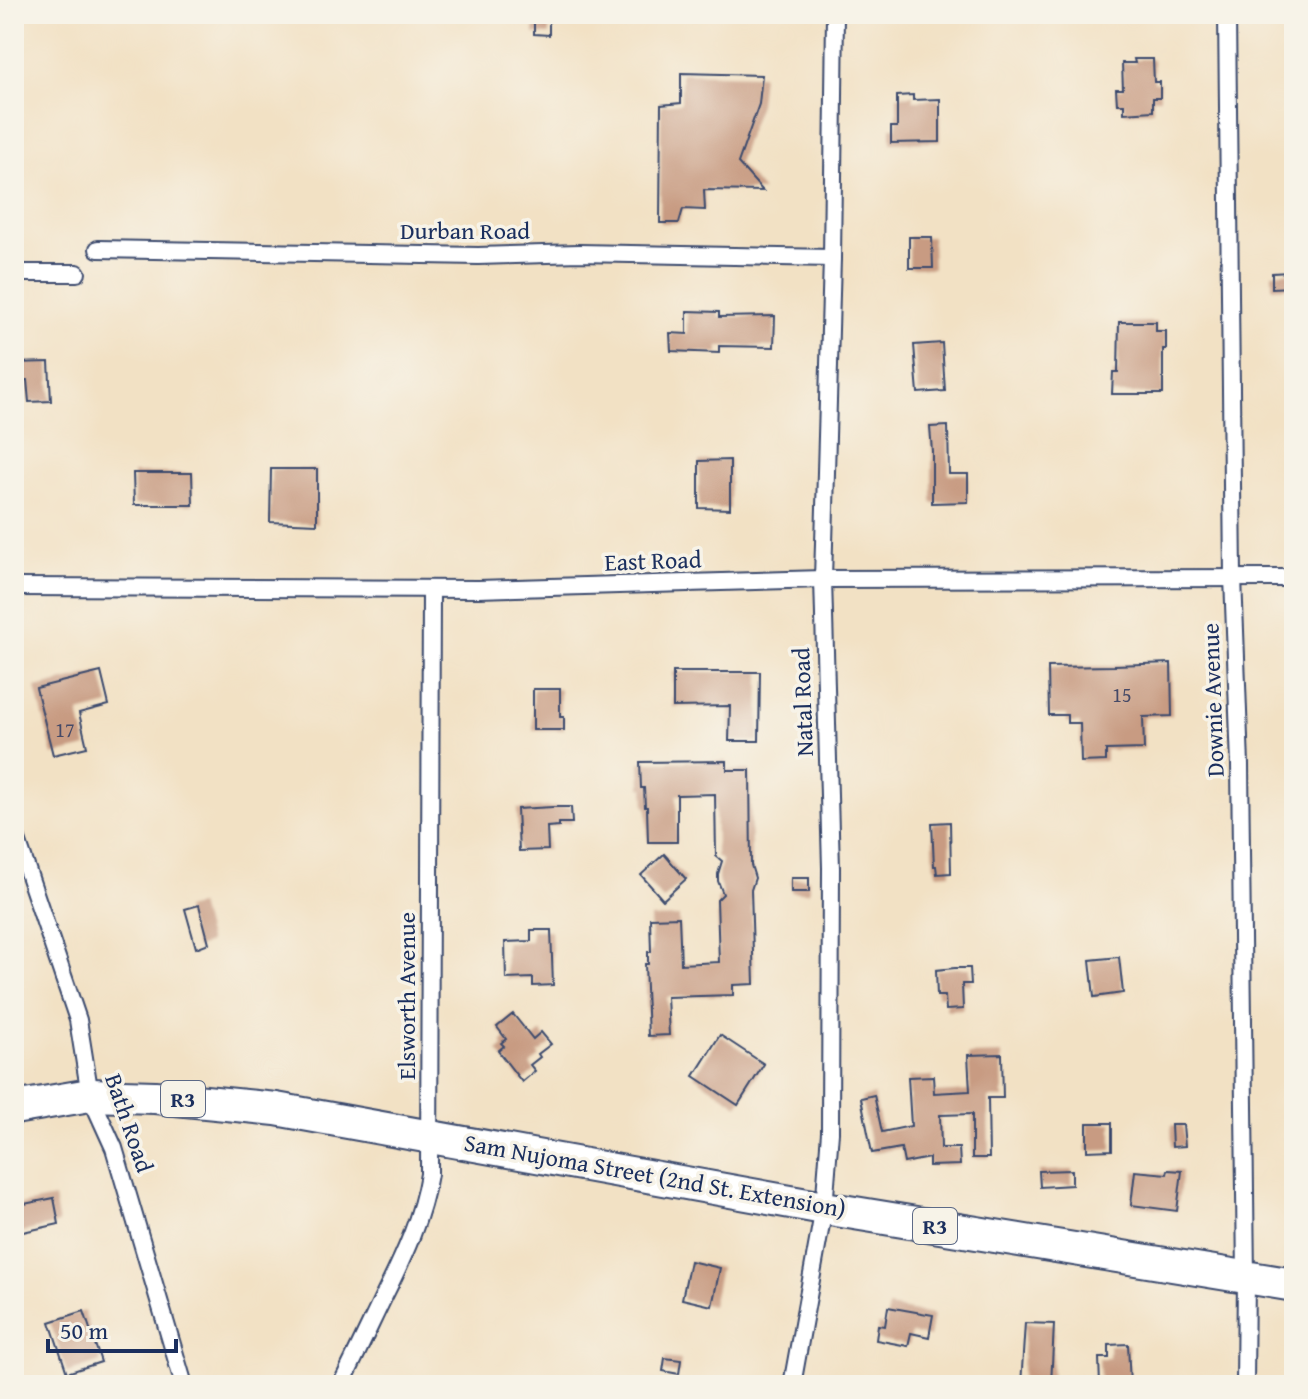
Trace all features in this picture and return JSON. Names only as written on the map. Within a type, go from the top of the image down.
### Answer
[{"type":"highway","name":"Sam Nujoma Street (2nd St. Extension)","points":[[14,1108],[90,1095],[155,1097],[263,1108],[824,1208],[1294,1285]]},
{"type":"street","name":"Natal Road","points":[[792,1385],[824,1208],[830,1132],[832,903],[823,579],[835,14]]},
{"type":"street","name":"Downie Avenue","points":[[1227,14],[1233,577],[1240,765],[1245,1385]]},
{"type":"street","name":"Durban Road","points":[[98,249],[832,258]]},
{"type":"street","points":[[14,273],[77,273]]},
{"type":"street","name":"East Road","points":[[14,587],[431,589],[823,579],[1294,578]]},
{"type":"street","name":"Elsworth Avenue","points":[[341,1385],[415,1227],[429,1174],[431,589]]},
{"type":"street","name":"Bath Road","points":[[14,831],[78,1020],[90,1095],[114,1148],[184,1385]]},
{"type":"building","points":[[534,16],[549,16],[549,35],[534,34]]},
{"type":"building","points":[[1134,59],[1153,59],[1154,82],[1160,82],[1160,98],[1153,98],[1153,111],[1124,113],[1124,104],[1117,104],[1116,89],[1123,89],[1122,63],[1135,63]]},
{"type":"building","points":[[681,73],[762,75],[759,104],[738,163],[763,191],[704,190],[705,210],[683,209],[679,223],[660,223],[661,105],[681,103]]},
{"type":"building","points":[[913,95],[913,100],[940,99],[940,142],[891,143],[891,127],[897,127],[897,96]]},
{"type":"building","points":[[909,237],[932,237],[933,268],[909,268]]},
{"type":"building","points":[[1289,272],[1290,287],[1272,288],[1272,273]]},
{"type":"building","points":[[687,311],[719,312],[719,317],[775,316],[774,347],[719,346],[719,353],[671,351],[670,333],[687,334]]},
{"type":"building","points":[[1119,322],[1156,322],[1156,331],[1166,331],[1163,394],[1112,394],[1113,372],[1118,372]]},
{"type":"building","points":[[942,343],[945,391],[918,393],[914,345]]},
{"type":"building","points":[[49,362],[51,401],[29,402],[27,380],[14,380],[14,363]]},
{"type":"building","points":[[948,426],[949,474],[968,474],[968,502],[932,503],[930,427]]},
{"type":"building","points":[[730,460],[730,509],[699,508],[699,461]]},
{"type":"building","points":[[271,469],[317,469],[317,524],[270,522]]},
{"type":"building","points":[[133,473],[192,473],[193,505],[134,505]]},
{"type":"building","points":[[1171,663],[1172,716],[1143,717],[1144,749],[1106,750],[1106,761],[1081,762],[1080,723],[1067,723],[1067,715],[1049,715],[1048,667]]},
{"type":"building","points":[[101,672],[109,705],[79,713],[87,747],[53,755],[36,688]]},
{"type":"building","points":[[673,672],[760,672],[759,741],[729,741],[730,706],[673,707]]},
{"type":"building","points":[[533,689],[560,689],[560,717],[564,717],[564,730],[533,730]]},
{"type":"building","points":[[727,761],[727,770],[750,770],[751,865],[755,878],[751,890],[754,984],[733,985],[733,995],[667,997],[669,1035],[648,1036],[645,964],[648,964],[648,952],[651,952],[650,918],[679,917],[681,964],[719,962],[717,900],[723,894],[718,881],[722,861],[716,856],[715,794],[677,795],[677,842],[648,842],[647,807],[644,788],[641,788],[640,762]]},
{"type":"building","points":[[571,807],[572,823],[547,827],[548,850],[519,851],[517,809]]},
{"type":"building","points":[[950,822],[951,873],[937,874],[932,823]]},
{"type":"building","points":[[664,854],[686,879],[663,900],[641,875]]},
{"type":"building","points":[[791,878],[809,878],[809,892],[791,892]]},
{"type":"building","points":[[199,905],[209,943],[196,948],[185,909]]},
{"type":"building","points":[[531,930],[551,930],[553,985],[533,986],[533,978],[506,979],[505,942],[531,941]]},
{"type":"building","points":[[1119,957],[1123,993],[1094,997],[1090,960]]},
{"type":"building","points":[[970,968],[971,984],[962,984],[963,1009],[946,1010],[945,996],[937,996],[936,970]]},
{"type":"building","points":[[513,1014],[533,1039],[541,1032],[551,1044],[538,1054],[540,1057],[530,1065],[535,1071],[522,1082],[498,1051],[506,1039],[497,1027]]},
{"type":"building","points":[[720,1035],[764,1064],[738,1105],[694,1076]]},
{"type":"building","points":[[1002,1054],[1003,1098],[988,1098],[989,1158],[972,1158],[972,1114],[940,1115],[941,1148],[959,1148],[960,1165],[929,1166],[929,1158],[904,1163],[901,1148],[872,1153],[861,1098],[874,1095],[882,1132],[911,1126],[908,1077],[933,1076],[934,1093],[970,1091],[968,1055]]},
{"type":"building","points":[[1087,1123],[1112,1123],[1112,1150],[1087,1151]]},
{"type":"building","points":[[1171,1125],[1183,1125],[1185,1146],[1172,1147]]},
{"type":"building","points":[[1072,1170],[1072,1185],[1040,1187],[1039,1171]]},
{"type":"building","points":[[1168,1170],[1182,1171],[1177,1211],[1131,1205],[1135,1171],[1167,1174]]},
{"type":"building","points":[[54,1198],[59,1224],[14,1234],[14,1206]]},
{"type":"building","points":[[690,1261],[720,1268],[712,1306],[682,1299]]},
{"type":"building","points":[[888,1307],[933,1315],[929,1337],[911,1333],[908,1346],[876,1340],[878,1325],[885,1326]]},
{"type":"building","points":[[84,1311],[101,1362],[67,1373],[50,1322]]},
{"type":"building","points":[[1025,1323],[1054,1324],[1051,1385],[1021,1385]]},
{"type":"building","points":[[1128,1344],[1130,1385],[1100,1385],[1099,1358],[1109,1358],[1109,1345]]},
{"type":"building","points":[[665,1358],[681,1360],[679,1374],[663,1371]]}]
